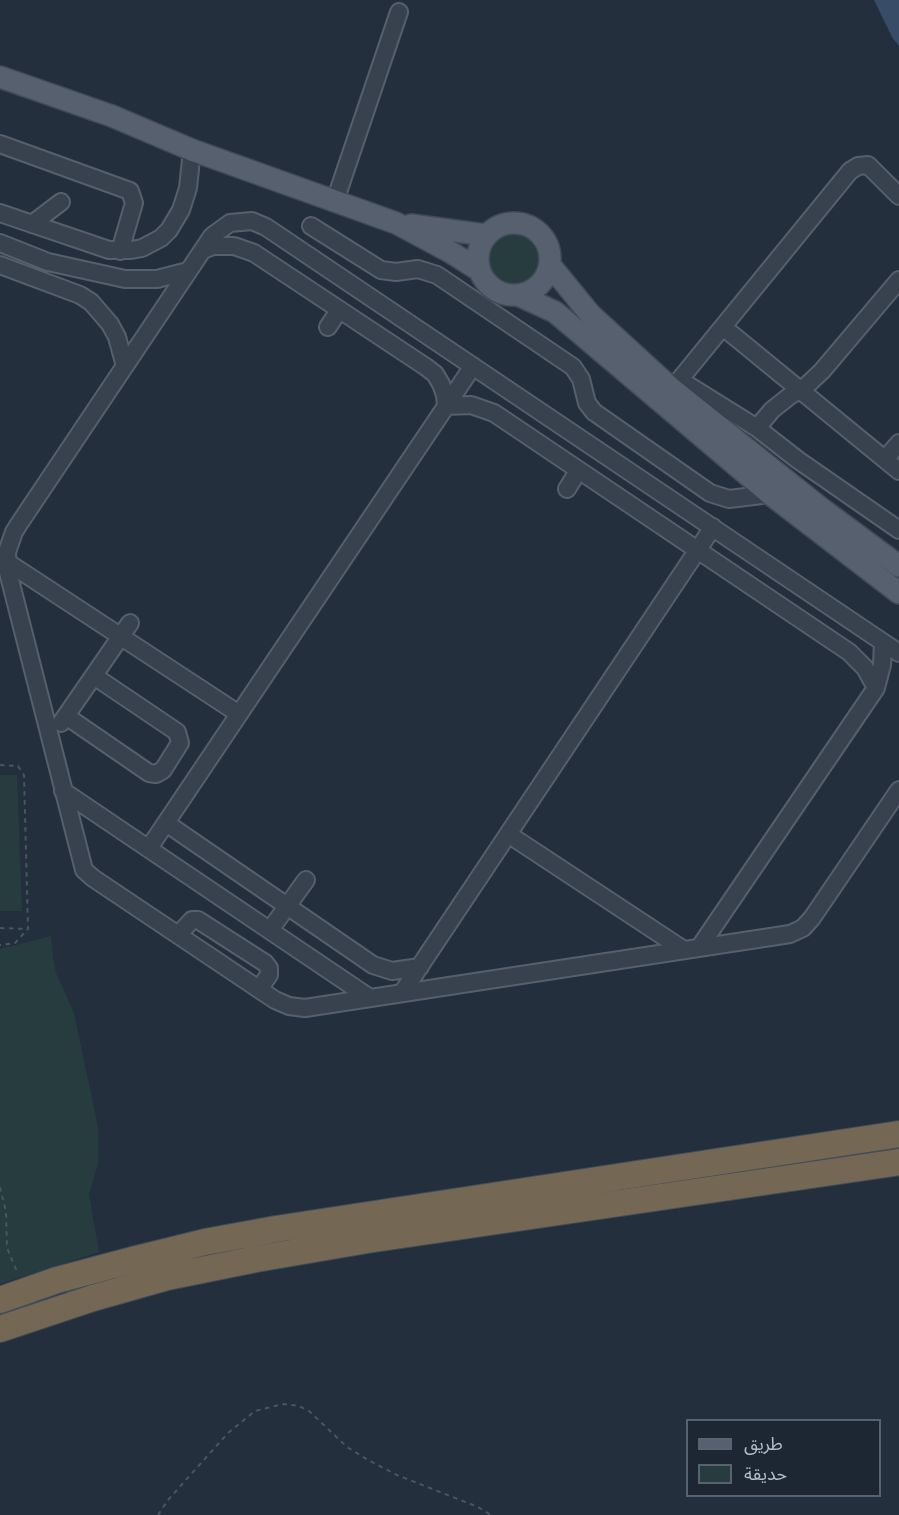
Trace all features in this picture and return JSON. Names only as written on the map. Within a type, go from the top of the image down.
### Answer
[{"type":"highway","points":[[838,1143],[873,1128],[899,1121]]},
{"type":"highway","points":[[0,1300],[57,1280],[205,1242],[276,1229],[899,1134]]},
{"type":"highway","points":[[0,1329],[93,1298],[167,1277],[256,1259],[367,1240],[899,1162]]},
{"type":"highway","points":[[795,1179],[814,1183],[845,1184],[899,1178]]},
{"type":"main road","points":[[0,77],[112,116],[192,150],[396,223],[452,253],[478,270],[487,284],[496,291],[518,295],[527,293],[542,282],[550,265],[550,253],[539,232],[529,225],[518,222],[506,223],[494,227],[485,235],[478,252],[478,270]]},
{"type":"main road","points":[[396,223],[485,235]]},
{"type":"main road","points":[[550,265],[590,314],[822,509],[899,566]]},
{"type":"main road","points":[[518,295],[555,312],[770,494],[899,593]]},
{"type":"street","points":[[335,201],[399,12]]},
{"type":"street","points":[[0,144],[130,191],[134,203],[120,251]]},
{"type":"street","points":[[0,213],[99,247],[120,251],[152,244],[169,230],[185,200],[192,150]]},
{"type":"street","points":[[899,196],[868,165],[858,166],[850,171],[676,384],[757,428],[798,460],[899,530]]},
{"type":"street","points":[[32,224],[61,202]]},
{"type":"street","points":[[899,652],[259,224],[244,221],[230,223],[217,231],[203,250],[14,532],[8,552],[7,562],[81,864],[88,874],[282,1004],[297,1008],[370,998],[790,934],[803,928],[812,918],[899,790]]},
{"type":"street","points":[[311,226],[374,267],[396,272],[424,270],[437,274],[573,367],[581,379],[587,403],[594,412],[710,493],[729,499],[770,494]]},
{"type":"street","points":[[0,243],[48,262],[124,279],[157,279],[189,271]]},
{"type":"street","points":[[203,250],[223,245],[244,248],[435,374],[445,394],[446,406]]},
{"type":"street","points":[[0,264],[70,291],[91,302],[110,324],[117,337],[125,366]]},
{"type":"street","points":[[757,428],[772,410],[822,371],[899,280]]},
{"type":"street","points":[[328,327],[339,310]]},
{"type":"street","points":[[723,327],[899,471]]},
{"type":"street","points":[[149,848],[473,366]]},
{"type":"street","points":[[446,406],[471,405],[494,413],[849,652],[865,668],[876,688]]},
{"type":"street","points":[[885,459],[899,443]]},
{"type":"street","points":[[567,489],[578,471]]},
{"type":"street","points":[[402,993],[713,527]]},
{"type":"street","points":[[7,562],[238,714]]},
{"type":"street","points":[[50,739],[130,623]]},
{"type":"street","points":[[691,949],[876,688],[882,665],[883,642]]},
{"type":"street","points":[[66,716],[149,773],[156,774],[163,770],[180,743],[177,732],[94,676]]},
{"type":"street","points":[[63,791],[370,998]]},
{"type":"street","points":[[166,823],[373,965],[392,970],[420,967]]},
{"type":"street","points":[[508,834],[691,949]]},
{"type":"street","points":[[270,930],[306,880]]},
{"type":"street","points":[[178,935],[192,920],[198,920],[265,963],[269,968],[269,975],[259,989]]},
{"type":"path","points":[[0,765],[18,766],[24,775],[28,929],[15,943],[0,945]]},
{"type":"path","points":[[0,928],[28,929]]},
{"type":"path","points":[[0,1187],[6,1212],[7,1248],[14,1267],[28,1291]]},
{"type":"path","points":[[158,1515],[168,1500],[228,1433],[255,1411],[283,1404],[298,1406],[309,1411],[348,1447],[368,1460],[478,1507],[491,1515]]},
{"type":"green space","points":[[514,229],[530,234],[538,242],[543,258],[538,274],[530,282],[514,287],[498,282],[490,274],[485,258],[490,242],[498,234]]},
{"type":"green space","points":[[0,775],[17,775],[22,911],[0,911]]},
{"type":"green space","points":[[51,936],[56,973],[74,1013],[98,1127],[98,1164],[89,1194],[99,1252],[0,1284],[0,949]]},
{"type":"water","points":[[874,0],[899,0],[899,46],[892,37]]}]
